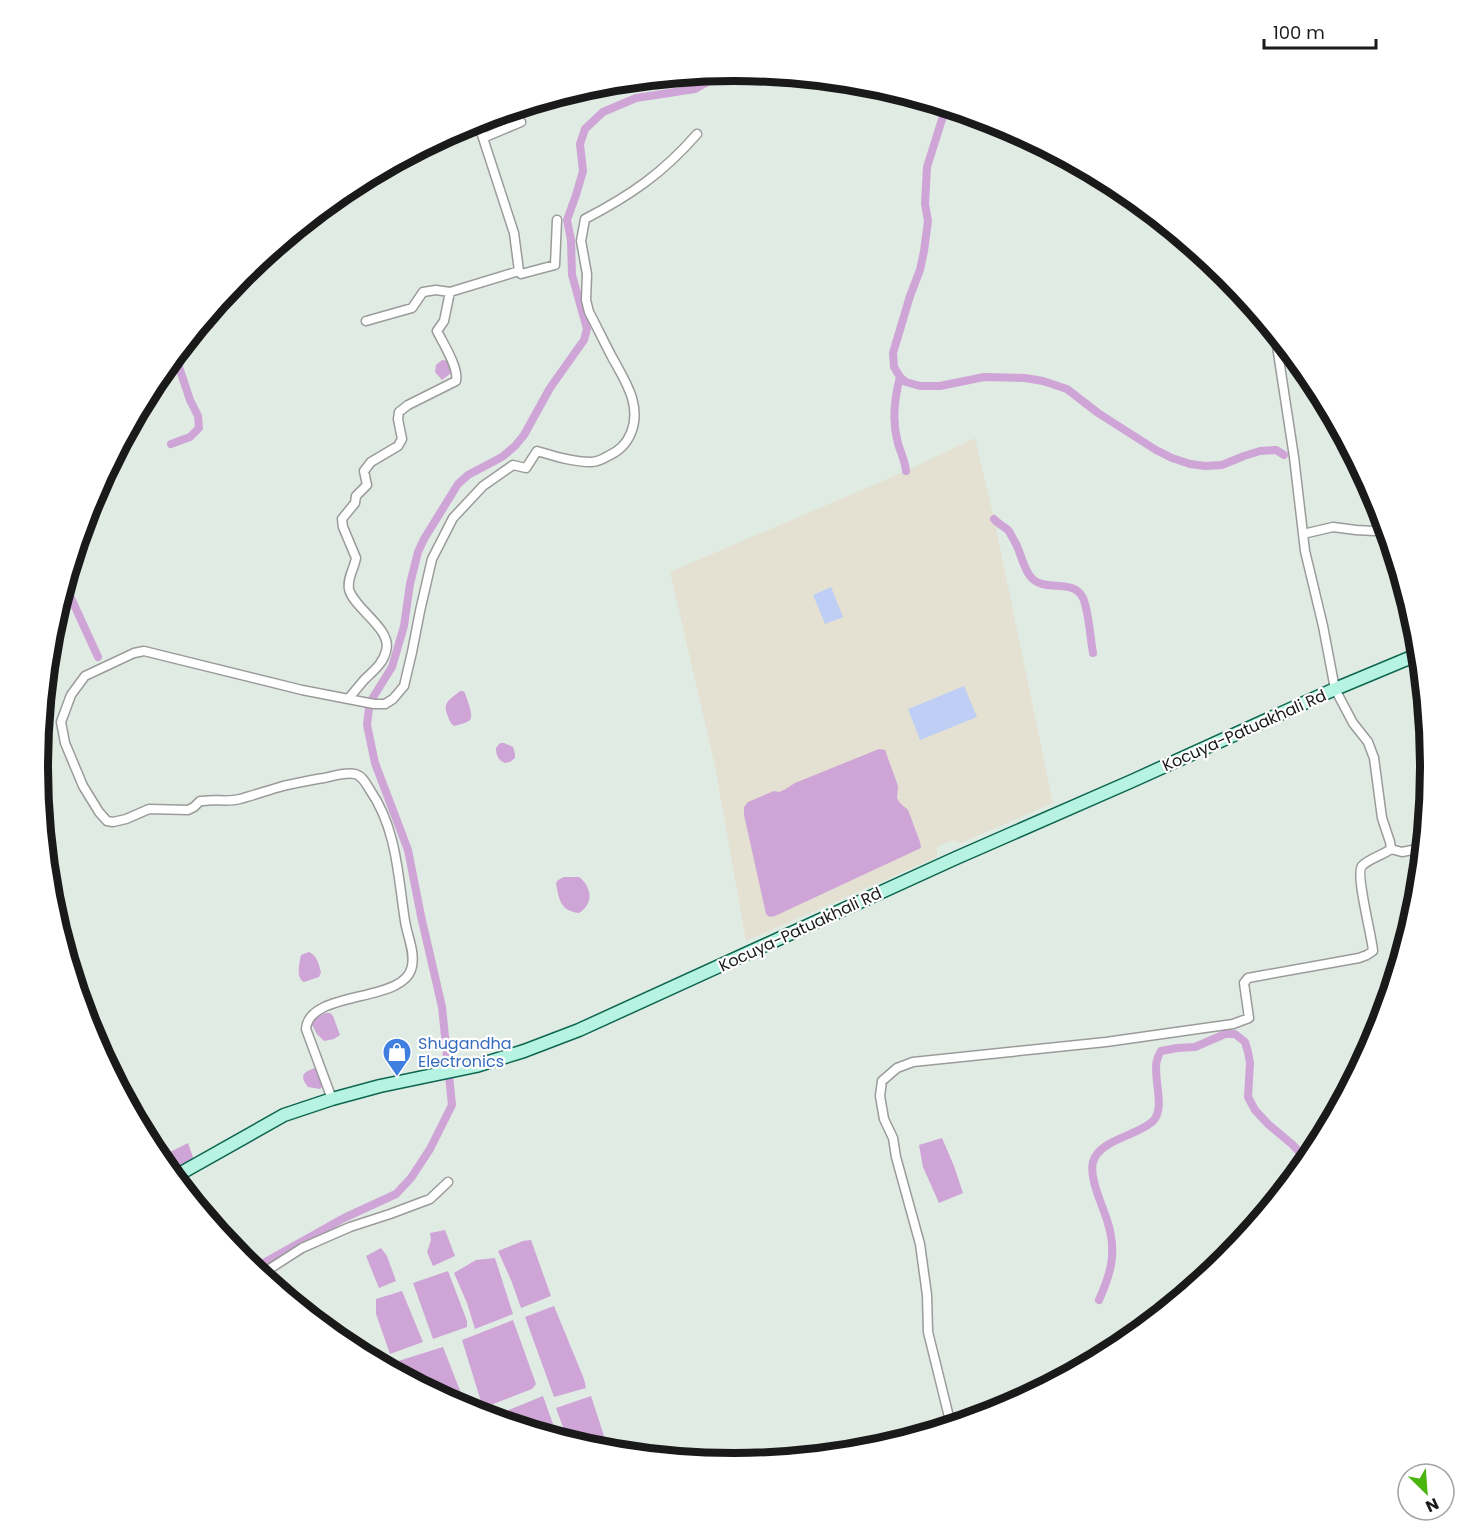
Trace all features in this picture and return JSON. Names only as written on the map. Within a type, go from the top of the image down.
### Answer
[{"type":"main road","name":"Kocuya-Patuakhali Rd","points":[[181,1173],[284,1115],[380,1086],[459,1069],[524,1051],[579,1030],[956,858],[1411,657]]},
{"type":"street","points":[[483,138],[521,122]]},
{"type":"street","points":[[480,130],[514,233],[519,271]]},
{"type":"street","points":[[332,1099],[306,1029],[306,1022],[322,1009],[398,984],[409,976],[412,966],[398,862],[378,801],[363,779],[353,774],[283,786],[237,800],[203,801],[188,810],[149,809],[126,819],[107,821],[83,786],[65,743],[61,722],[70,695],[85,676],[134,653],[144,651],[302,690],[374,704],[385,704],[393,699],[404,686],[432,559],[453,518],[483,486],[513,465],[526,468],[537,451],[573,460],[594,462],[621,450],[627,442],[635,424],[632,399],[624,379],[588,312],[581,241],[585,219],[611,206],[648,182],[677,157],[697,134]]},
{"type":"street","points":[[366,321],[412,308],[423,292],[436,290],[450,292],[519,271],[521,274],[555,265],[556,220]]},
{"type":"street","points":[[354,699],[366,678],[379,667],[388,644],[378,626],[351,596],[348,588],[349,577],[356,558],[342,519],[355,503],[356,496],[368,485],[364,471],[371,462],[398,446],[402,439],[399,412],[408,405],[456,381],[455,368],[437,331],[444,321],[450,292]]},
{"type":"street","points":[[1277,348],[1307,561],[1335,689],[1353,723],[1368,742],[1374,758],[1382,818],[1391,849]]},
{"type":"street","points":[[1303,534],[1333,527],[1356,531],[1378,530]]},
{"type":"street","points":[[1391,849],[1402,852],[1415,849]]},
{"type":"street","points":[[949,1419],[928,1332],[927,1295],[920,1244],[893,1138],[884,1119],[880,1096],[882,1081],[897,1068],[913,1062],[1106,1042],[1227,1025],[1249,1018],[1244,983],[1248,978],[1359,958],[1373,951],[1359,872],[1362,865],[1391,849]]},
{"type":"street","points":[[268,1270],[302,1248],[327,1237],[430,1199],[448,1182]]},
{"type":"shaded area","points":[[442,360],[450,361],[451,373],[442,380],[435,372],[436,365]]},
{"type":"shaded area","points":[[975,438],[1053,803],[961,843],[953,840],[937,847],[937,857],[746,941],[715,766],[670,572],[906,471]]},
{"type":"shaded area","points":[[831,587],[843,617],[825,624],[813,595]]},
{"type":"shaded area","points":[[964,686],[977,717],[920,740],[908,709]]},
{"type":"shaded area","points":[[460,691],[465,693],[471,718],[467,722],[454,726],[449,719],[446,706]]},
{"type":"shaded area","points":[[500,743],[513,747],[515,758],[510,762],[505,763],[498,757],[496,748]]},
{"type":"shaded area","points":[[879,749],[885,750],[898,786],[897,798],[908,810],[921,848],[777,915],[768,916],[744,807],[748,802],[774,791],[784,790],[795,783]]},
{"type":"shaded area","points":[[564,877],[579,877],[589,890],[587,905],[579,913],[568,910],[560,899],[556,883]]},
{"type":"shaded area","points":[[309,952],[316,958],[321,972],[319,977],[304,982],[299,974],[301,955]]},
{"type":"shaded area","points":[[326,1013],[333,1016],[340,1035],[324,1041],[311,1023],[313,1018]]},
{"type":"shaded area","points":[[315,1068],[322,1081],[323,1086],[320,1089],[308,1087],[303,1077],[305,1073]]},
{"type":"shaded area","points":[[942,1138],[963,1193],[939,1203],[923,1167],[919,1145]]},
{"type":"shaded area","points":[[188,1143],[194,1160],[178,1167],[168,1153]]},
{"type":"shaded area","points":[[445,1230],[455,1256],[433,1266],[427,1252],[431,1240],[430,1233]]},
{"type":"shaded area","points":[[531,1240],[551,1296],[521,1308],[498,1251]]},
{"type":"shaded area","points":[[381,1248],[387,1256],[396,1281],[379,1288],[366,1256]]},
{"type":"shaded area","points":[[495,1258],[513,1314],[475,1329],[454,1273],[476,1260]]},
{"type":"shaded area","points":[[448,1271],[467,1321],[467,1327],[433,1339],[413,1283]]},
{"type":"shaded area","points":[[402,1291],[423,1342],[390,1354],[376,1314],[376,1299]]},
{"type":"shaded area","points":[[554,1306],[586,1388],[554,1397],[525,1317]]},
{"type":"shaded area","points":[[513,1320],[536,1384],[532,1389],[486,1407],[482,1405],[462,1340]]},
{"type":"shaded area","points":[[443,1347],[463,1397],[431,1382],[394,1362]]},
{"type":"shaded area","points":[[543,1396],[555,1430],[507,1415],[506,1411]]},
{"type":"shaded area","points":[[591,1396],[606,1441],[565,1432],[556,1408]]},
{"type":"waterway","points":[[262,1264],[344,1218],[396,1194],[411,1178],[430,1149],[452,1105],[442,1007],[408,850],[375,763],[367,725],[369,708],[392,667],[404,626],[410,584],[418,552],[424,539],[458,484],[468,475],[502,457],[524,435],[550,388],[584,340],[587,329],[572,275],[571,240],[567,220],[583,171],[580,144],[585,129],[603,112],[636,98],[695,89],[708,82]]},
{"type":"waterway","points":[[944,114],[927,167],[925,204],[928,221],[920,270],[893,353],[894,367],[900,377],[906,382],[920,386],[940,386],[984,377],[1043,381],[1067,389],[1098,413],[1156,450],[1190,464],[1222,465],[1260,451],[1276,450],[1284,455]]},
{"type":"waterway","points":[[171,444],[190,437],[199,428],[198,416],[178,365]]},
{"type":"waterway","points":[[900,377],[894,416],[895,431],[906,471]]},
{"type":"waterway","points":[[994,519],[1009,532],[1030,576],[1042,584],[1072,588],[1083,598],[1093,653]]},
{"type":"waterway","points":[[70,595],[98,657]]},
{"type":"waterway","points":[[1099,1300],[1110,1270],[1112,1242],[1094,1183],[1093,1162],[1102,1148],[1145,1127],[1156,1116],[1159,1101],[1156,1067],[1161,1051],[1195,1047],[1225,1034],[1235,1034],[1245,1042],[1248,1052],[1250,1063],[1248,1097],[1255,1110],[1300,1153]]},
{"type":"place","name":"Shugandha Electronics","points":[[397,1078]]}]
